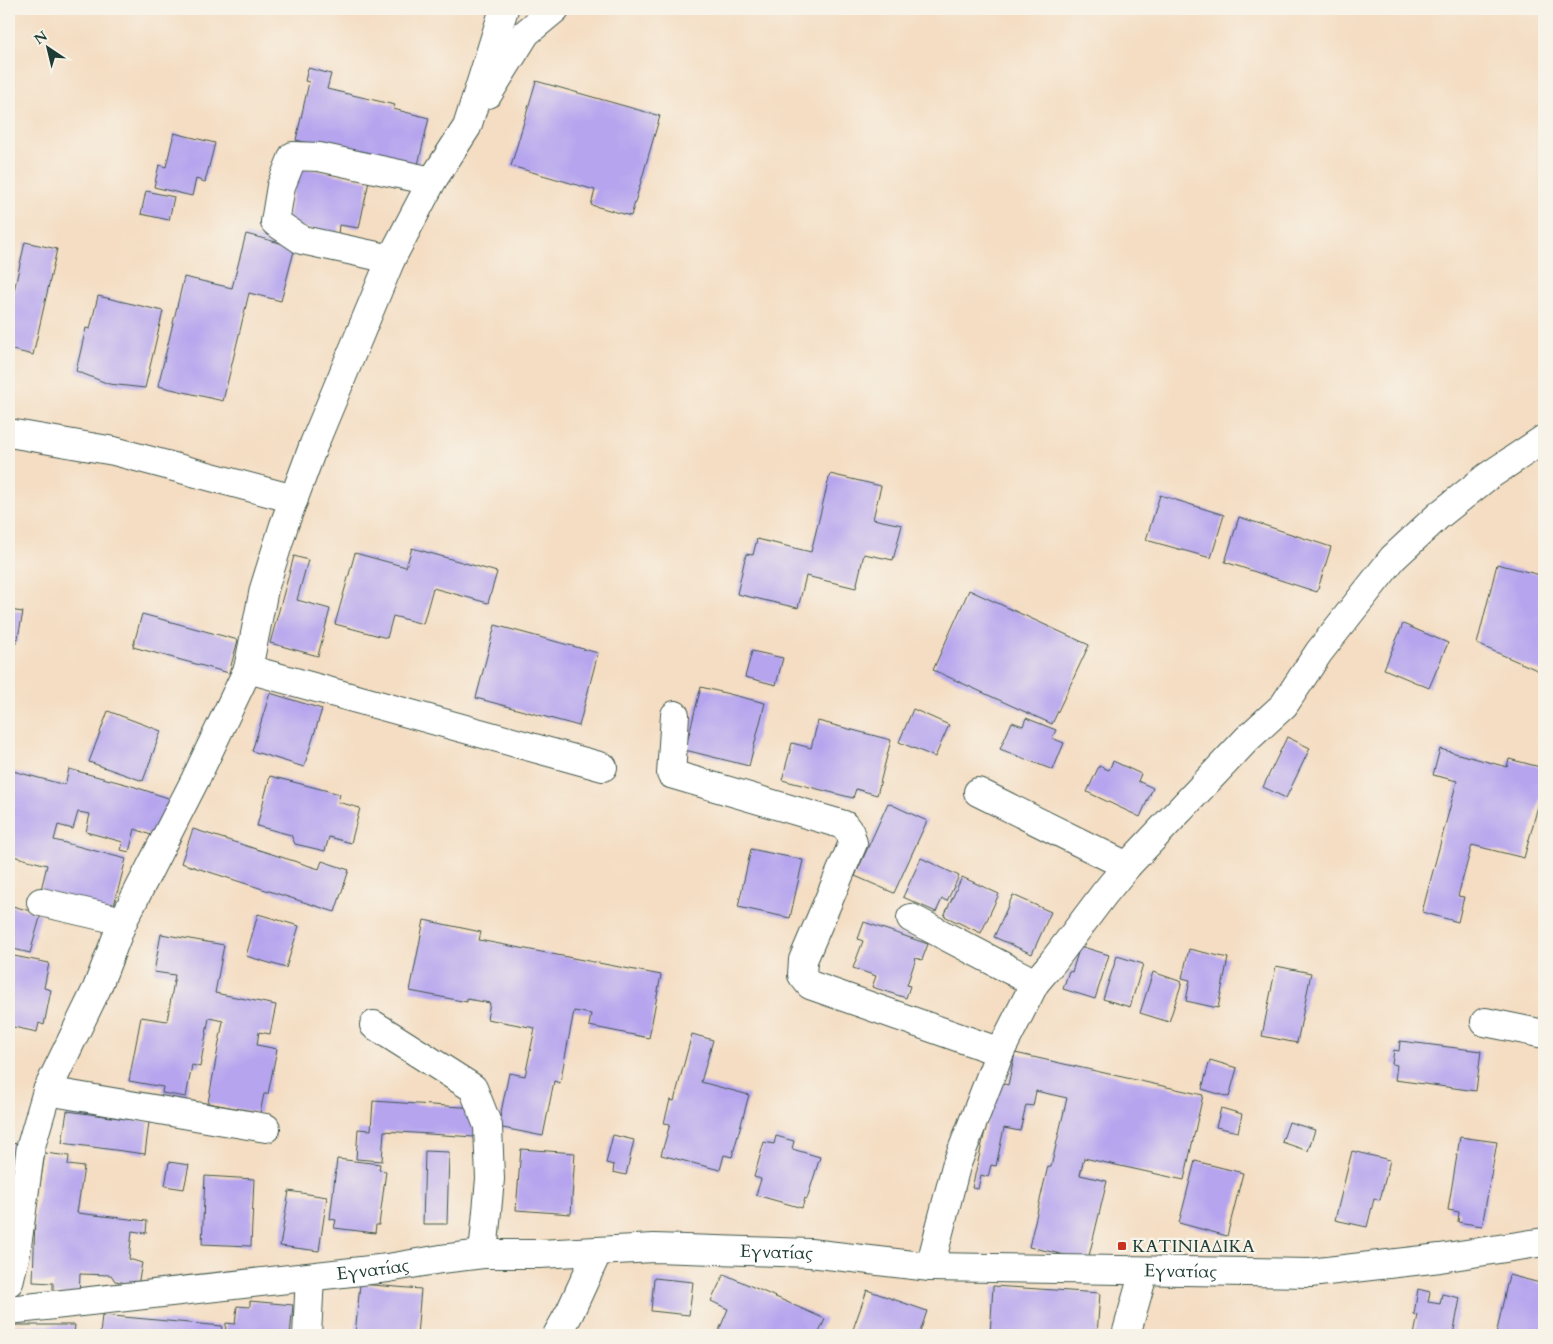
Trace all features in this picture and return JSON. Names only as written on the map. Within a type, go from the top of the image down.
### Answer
[{"type":"street","points":[[467,127],[504,9]]},
{"type":"street","points":[[9,1282],[16,1253],[31,1146],[47,1091],[97,988],[123,921],[248,669],[264,589],[294,499],[314,444],[390,259],[432,181],[526,33],[555,9]]},
{"type":"street","points":[[390,259],[302,240],[275,222],[281,186],[293,156],[319,157],[432,181]]},
{"type":"street","points":[[9,433],[114,452],[294,499]]},
{"type":"street","points":[[930,1267],[956,1166],[1000,1052],[1035,983],[1127,866],[1247,739],[1284,705],[1319,652],[1393,558],[1438,516],[1480,483],[1544,439]]},
{"type":"street","points":[[248,669],[604,767]]},
{"type":"street","points":[[675,714],[671,774],[844,825],[850,833],[853,843],[803,960],[802,975],[810,986],[1000,1052]]},
{"type":"street","points":[[978,792],[1127,866]]},
{"type":"street","points":[[41,902],[123,921]]},
{"type":"street","points":[[911,918],[1035,983]]},
{"type":"street","points":[[1485,1022],[1544,1034]]},
{"type":"street","points":[[374,1025],[473,1088],[488,1126],[490,1179],[483,1254]]},
{"type":"street","points":[[47,1091],[266,1128]]},
{"type":"street","name":"Εγνατίας","points":[[9,1310],[388,1268],[483,1254],[539,1254],[654,1248],[810,1253],[930,1267],[1310,1273],[1440,1258],[1544,1242]]},
{"type":"street","points":[[557,1335],[570,1312],[598,1251]]},
{"type":"street","points":[[1126,1335],[1144,1271]]},
{"type":"street","points":[[307,1335],[310,1277]]},
{"type":"building","points":[[308,68],[331,74],[327,89],[395,105],[393,109],[429,118],[417,169],[296,140],[309,82],[305,81]]},
{"type":"building","points":[[536,81],[660,116],[631,216],[591,205],[595,190],[511,166]]},
{"type":"building","points":[[174,133],[215,143],[205,182],[196,179],[192,196],[154,187],[159,165],[166,167]]},
{"type":"building","points":[[298,167],[369,181],[359,228],[339,225],[338,234],[287,224]]},
{"type":"building","points":[[146,191],[174,197],[169,220],[141,214]]},
{"type":"building","points":[[246,234],[295,247],[281,301],[249,293],[223,401],[158,386],[184,277],[232,288]]},
{"type":"building","points":[[25,242],[57,249],[33,355],[9,349],[9,313]]},
{"type":"building","points":[[98,296],[163,311],[145,388],[109,384],[76,371],[86,328],[90,329]]},
{"type":"building","points":[[830,474],[881,486],[873,519],[902,525],[893,560],[864,554],[856,588],[806,576],[798,608],[737,594],[746,554],[753,555],[757,539],[811,552]]},
{"type":"building","points":[[1160,495],[1224,515],[1211,558],[1146,540]]},
{"type":"building","points":[[1239,517],[1331,547],[1317,592],[1225,562]]},
{"type":"building","points":[[412,548],[497,572],[488,603],[433,588],[423,624],[393,616],[387,638],[335,624],[355,553],[406,567]]},
{"type":"building","points":[[294,556],[308,560],[297,600],[330,609],[318,656],[270,643]]},
{"type":"building","points":[[1497,564],[1544,576],[1544,673],[1477,644]]},
{"type":"building","points":[[969,590],[1089,645],[1052,724],[933,670]]},
{"type":"building","points":[[9,610],[23,612],[17,643],[9,642]]},
{"type":"building","points":[[142,614],[238,640],[229,673],[133,647]]},
{"type":"building","points":[[1403,624],[1448,643],[1429,688],[1384,669]]},
{"type":"building","points":[[495,625],[598,653],[579,726],[476,698]]},
{"type":"building","points":[[752,651],[783,658],[776,685],[745,677]]},
{"type":"building","points":[[701,687],[765,703],[749,766],[685,750]]},
{"type":"building","points":[[270,693],[322,709],[304,767],[252,751]]},
{"type":"building","points":[[913,709],[949,725],[935,757],[899,742]]},
{"type":"building","points":[[108,711],[161,731],[143,781],[89,762]]},
{"type":"building","points":[[1026,718],[1056,730],[1052,738],[1064,743],[1053,770],[1000,749],[1012,722],[1023,726]]},
{"type":"building","points":[[818,721],[891,740],[877,795],[856,789],[853,798],[782,780],[792,743],[811,748]]},
{"type":"building","points":[[1287,737],[1310,748],[1286,798],[1263,787]]},
{"type":"building","points":[[1440,749],[1507,767],[1509,759],[1544,768],[1544,784],[1524,858],[1472,845],[1458,896],[1464,897],[1458,922],[1422,912],[1457,781],[1433,775]]},
{"type":"building","points":[[1113,761],[1141,774],[1138,781],[1153,788],[1140,817],[1087,792],[1099,766],[1109,770]]},
{"type":"building","points":[[69,769],[129,785],[180,802],[156,837],[135,829],[129,852],[121,850],[123,842],[86,832],[90,814],[78,812],[73,829],[58,825],[54,840],[126,859],[112,913],[40,894],[47,865],[9,855],[9,770],[65,785]]},
{"type":"building","points":[[270,776],[340,794],[338,802],[360,808],[351,843],[329,837],[325,851],[295,844],[291,835],[257,826]]},
{"type":"building","points":[[888,803],[927,821],[894,893],[855,876]]},
{"type":"building","points":[[193,829],[319,869],[322,861],[349,870],[335,912],[181,863]]},
{"type":"building","points":[[751,849],[803,860],[790,918],[738,907]]},
{"type":"building","points":[[921,858],[959,876],[947,901],[942,899],[936,912],[903,897]]},
{"type":"building","points":[[962,877],[999,894],[981,933],[944,916]]},
{"type":"building","points":[[1013,895],[1051,912],[1032,954],[994,937]]},
{"type":"building","points":[[9,905],[41,914],[30,953],[9,948]]},
{"type":"building","points":[[258,914],[299,926],[286,968],[246,956]]},
{"type":"building","points":[[424,920],[481,932],[479,940],[661,975],[649,1038],[589,1026],[591,1014],[574,1011],[560,1083],[554,1081],[543,1136],[498,1127],[509,1073],[525,1076],[535,1028],[487,1019],[490,1003],[467,999],[467,1002],[410,991]]},
{"type":"building","points":[[864,922],[928,944],[922,960],[916,958],[907,985],[910,986],[906,998],[872,987],[876,976],[853,968],[863,941],[858,939]]},
{"type":"building","points":[[161,934],[224,945],[215,993],[276,1005],[270,1034],[259,1032],[257,1045],[277,1049],[268,1094],[264,1094],[260,1113],[208,1103],[223,1021],[209,1018],[200,1067],[192,1065],[186,1097],[162,1093],[163,1087],[129,1081],[141,1017],[167,1021],[175,975],[154,972]]},
{"type":"building","points":[[1080,946],[1109,955],[1095,999],[1063,989],[1069,971],[1072,972]]},
{"type":"building","points":[[1189,949],[1228,958],[1218,1008],[1186,1001],[1190,980],[1182,978]]},
{"type":"building","points":[[9,955],[49,963],[44,988],[51,990],[44,1025],[39,1023],[37,1032],[9,1026]]},
{"type":"building","points":[[1117,956],[1143,964],[1130,1007],[1103,999]]},
{"type":"building","points":[[1276,966],[1311,973],[1297,1043],[1262,1036]]},
{"type":"building","points":[[1153,972],[1182,982],[1169,1022],[1140,1013]]},
{"type":"building","points":[[692,1034],[713,1040],[701,1082],[749,1095],[732,1157],[724,1155],[720,1170],[661,1155],[670,1124],[664,1123],[670,1100],[674,1101]]},
{"type":"building","points":[[1400,1041],[1481,1051],[1476,1091],[1395,1080],[1397,1065],[1392,1064],[1394,1050],[1399,1051]]},
{"type":"building","points":[[1015,1053],[1203,1095],[1184,1180],[1084,1158],[1080,1175],[1107,1181],[1088,1260],[1029,1247],[1048,1166],[1051,1167],[1067,1098],[1036,1091],[1033,1106],[1026,1105],[1020,1131],[1004,1128],[996,1166],[991,1165],[988,1177],[981,1175],[978,1189],[972,1188],[996,1082],[1008,1085]]},
{"type":"building","points":[[1210,1060],[1237,1068],[1229,1097],[1202,1089]]},
{"type":"building","points":[[373,1101],[476,1108],[474,1137],[384,1131],[382,1161],[356,1159],[358,1129],[371,1130]]},
{"type":"building","points":[[1221,1108],[1242,1114],[1238,1132],[1216,1127]]},
{"type":"building","points":[[67,1111],[149,1122],[145,1154],[62,1143]]},
{"type":"building","points":[[1289,1122],[1315,1130],[1308,1151],[1282,1142]]},
{"type":"building","points":[[613,1135],[634,1140],[626,1175],[613,1172],[614,1165],[606,1163]]},
{"type":"building","points":[[776,1136],[794,1141],[792,1149],[820,1157],[807,1199],[805,1198],[802,1208],[756,1195],[761,1179],[754,1177],[764,1142],[774,1144]]},
{"type":"building","points":[[1460,1137],[1497,1142],[1482,1226],[1458,1222],[1459,1212],[1448,1210]]},
{"type":"building","points":[[9,1143],[19,1144],[14,1180],[9,1179]]},
{"type":"building","points":[[521,1149],[575,1153],[571,1214],[516,1210]]},
{"type":"building","points":[[425,1151],[449,1152],[447,1224],[423,1224]]},
{"type":"building","points":[[1352,1151],[1390,1160],[1380,1200],[1374,1199],[1367,1227],[1335,1220]]},
{"type":"building","points":[[45,1153],[69,1156],[68,1165],[84,1167],[77,1213],[147,1221],[146,1233],[132,1231],[129,1259],[142,1263],[138,1285],[115,1281],[111,1275],[80,1274],[79,1295],[53,1294],[53,1283],[33,1282],[35,1217]]},
{"type":"building","points":[[337,1159],[380,1164],[379,1170],[386,1171],[379,1225],[376,1225],[375,1233],[334,1228],[336,1220],[330,1219]]},
{"type":"building","points":[[1195,1161],[1243,1173],[1227,1236],[1179,1223]]},
{"type":"building","points":[[169,1162],[189,1165],[184,1189],[165,1186]]},
{"type":"building","points":[[205,1176],[254,1179],[251,1246],[202,1244]]},
{"type":"building","points":[[289,1191],[327,1197],[319,1251],[280,1246]]},
{"type":"building","points":[[724,1274],[825,1319],[818,1335],[717,1335],[728,1309],[711,1301]]},
{"type":"building","points":[[1509,1275],[1544,1284],[1544,1335],[1496,1335]]},
{"type":"building","points":[[654,1278],[693,1282],[689,1315],[651,1311]]},
{"type":"building","points":[[360,1284],[421,1289],[417,1335],[355,1335]]},
{"type":"building","points":[[993,1286],[1100,1293],[1097,1335],[990,1335]]},
{"type":"building","points":[[1418,1289],[1430,1292],[1428,1302],[1440,1304],[1442,1294],[1460,1298],[1453,1335],[1414,1335],[1418,1315],[1414,1314]]},
{"type":"building","points":[[867,1290],[927,1311],[919,1335],[851,1335]]},
{"type":"building","points":[[250,1301],[293,1305],[290,1335],[225,1335],[226,1323],[235,1324],[237,1306],[250,1307]]},
{"type":"building","points":[[102,1315],[222,1326],[221,1335],[100,1335]]},
{"type":"building","points":[[9,1325],[75,1325],[74,1335],[9,1335]]},
{"type":"place","name":"ΚΑΤΙΝΙΑΔΙΚΑ","points":[[1122,1246]]}]
